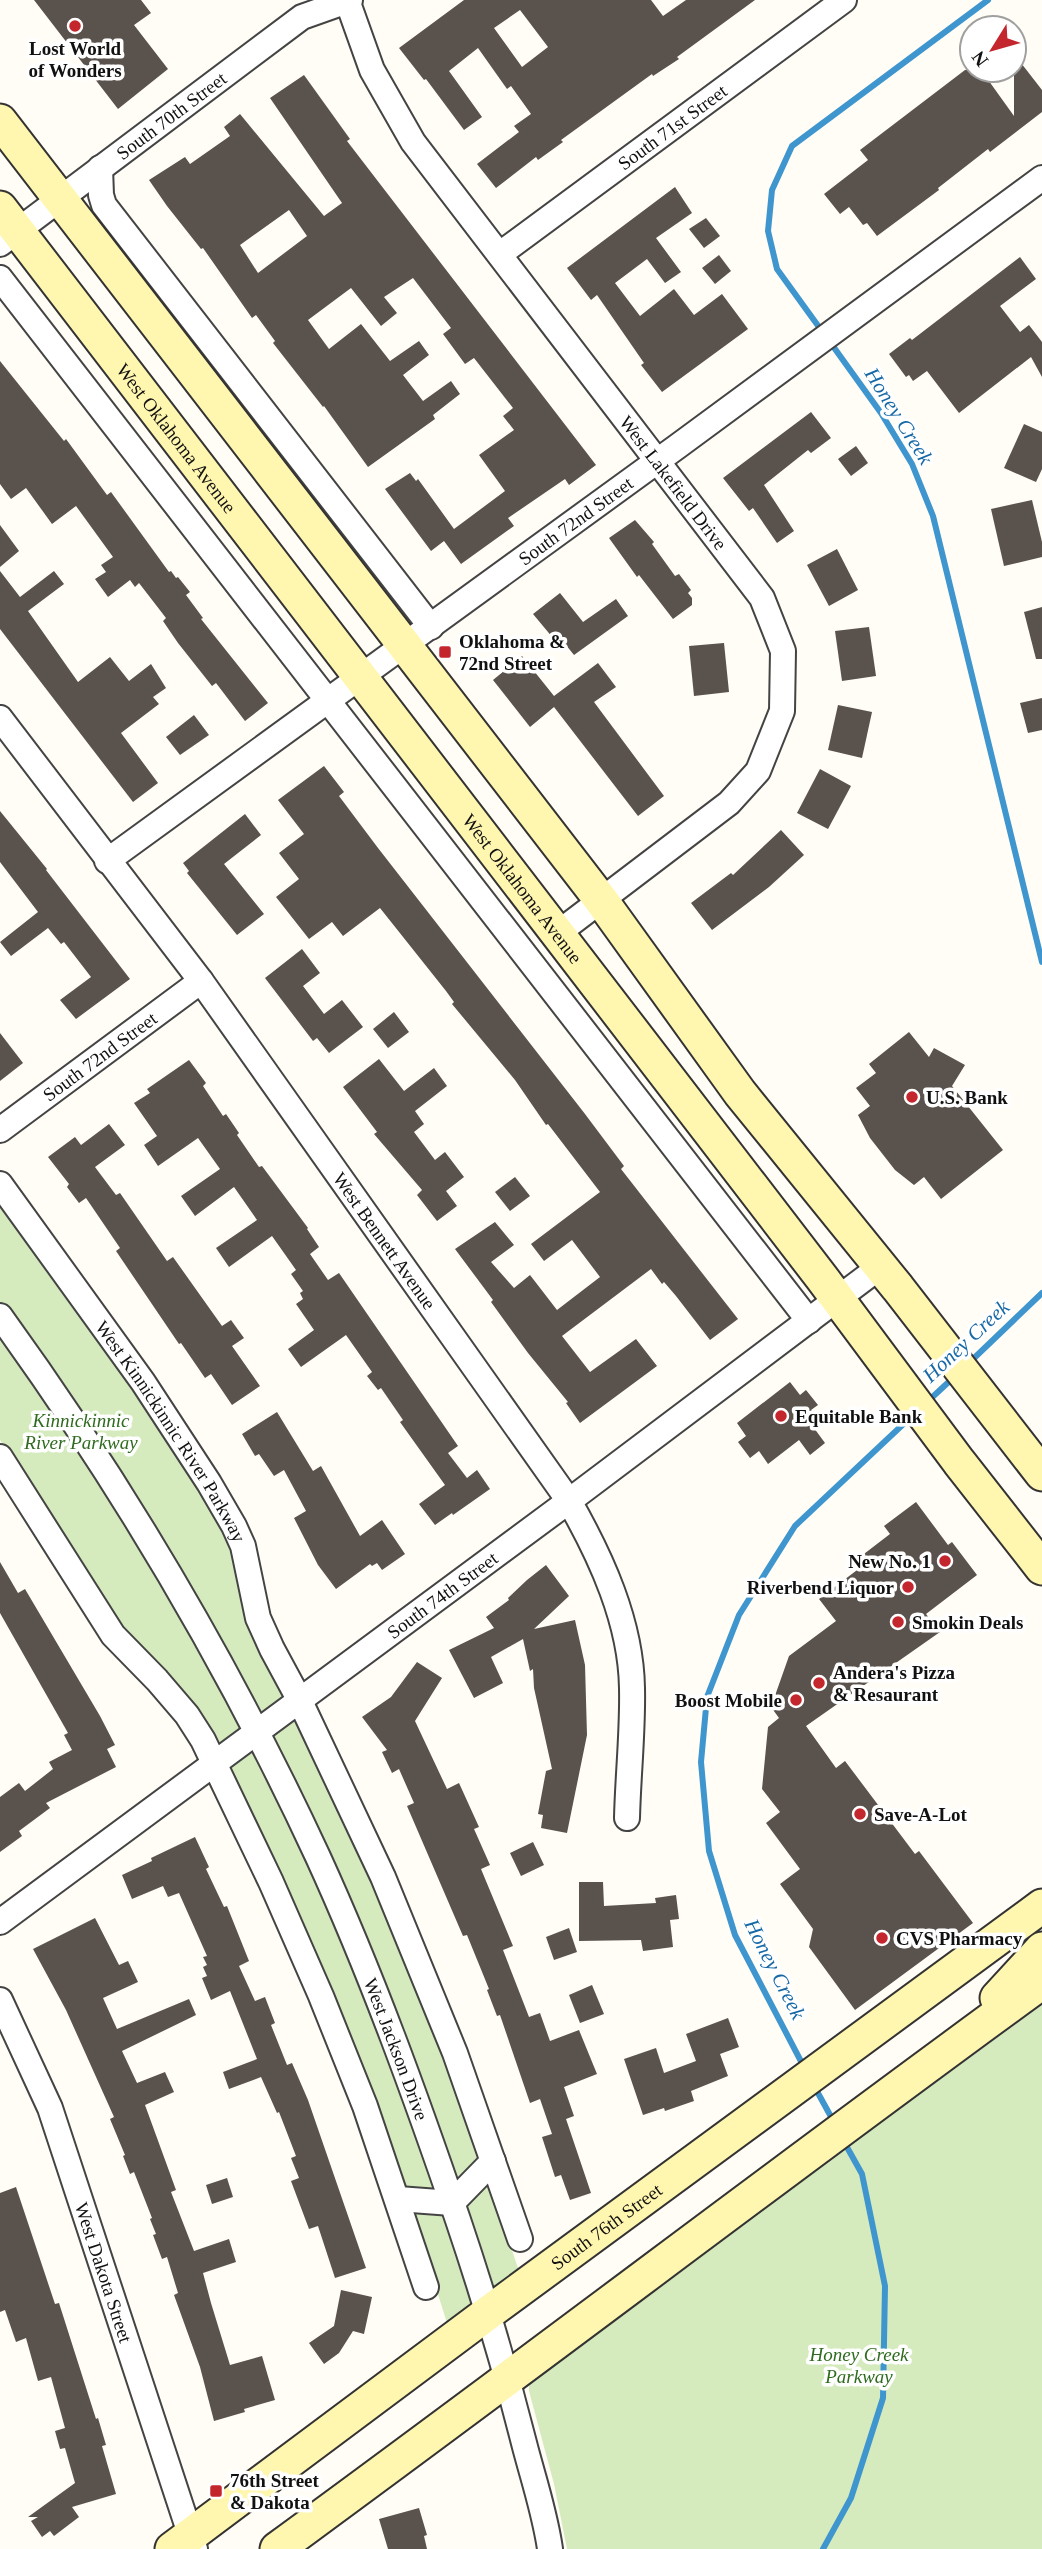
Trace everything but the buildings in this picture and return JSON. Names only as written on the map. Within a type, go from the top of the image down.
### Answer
[{"type":"main road","points":[[0,121],[60,199],[419,636],[601,900],[740,1093],[881,1266],[1042,1474]]},
{"type":"main road","name":"West Oklahoma Avenue","points":[[6,228],[362,677],[945,1443],[1038,1561]]},
{"type":"main road","name":"South 76th Street","points":[[186,2544],[488,2312],[1042,1906]]},
{"type":"main road","points":[[956,2045],[1042,1949]]},
{"type":"main road","points":[[277,2549],[1042,1982]]},
{"type":"street","name":"West Lakefield Drive","points":[[348,0],[372,70],[413,142],[762,598],[783,651],[782,711],[758,771],[729,803],[558,933]]},
{"type":"street","name":"South 70th Street","points":[[6,228],[60,199],[302,17],[348,0]]},
{"type":"street","name":"South 71st Street","points":[[500,254],[844,0]]},
{"type":"street","points":[[100,168],[104,205],[419,636]]},
{"type":"street","name":"South 72nd Street","points":[[107,861],[419,636],[1042,178]]},
{"type":"street","name":"West Oklahoma Avenue","points":[[0,278],[810,1321]]},
{"type":"street","name":"West Bennett Avenue","points":[[0,718],[201,981],[569,1501],[607,1576],[625,1635],[632,1687],[627,1818]]},
{"type":"street","name":"South 72nd Street","points":[[0,1130],[201,981]]},
{"type":"street","name":"West Kinnickinnic River Parkway","points":[[0,1184],[115,1342],[209,1483],[243,1546],[258,1618],[299,1699]]},
{"type":"street","name":"South 74th Street","points":[[0,1922],[569,1501],[881,1266]]},
{"type":"street","points":[[0,1316],[118,1488],[172,1578],[255,1732]]},
{"type":"street","points":[[0,1457],[84,1585],[106,1625],[187,1715],[203,1740],[271,1882],[366,2106],[426,2287]]},
{"type":"street","points":[[299,1699],[383,1877],[415,1953],[455,2053],[520,2239]]},
{"type":"street","name":"West Jackson Drive","points":[[255,1732],[318,1857],[419,2104],[488,2312],[508,2380],[550,2549]]},
{"type":"street","name":"West Dakota Street","points":[[0,2000],[50,2108],[186,2544]]},
{"type":"street","points":[[398,2199],[452,2203],[493,2161]]},
{"type":"green space","name":"Kinnickinnic River Parkway","points":[[0,1205],[141,1390],[214,1510],[237,1559],[252,1631],[393,1925],[475,2141],[519,2271],[447,2323],[414,2218],[231,1773],[115,1621],[58,1525],[0,1440]]},
{"type":"green space","name":"Honey Creek Parkway","points":[[1042,2005],[1042,2549],[567,2549],[554,2484],[529,2391],[533,2376]]},
{"type":"waterway","name":"Honey Creek","points":[[824,334],[777,269],[768,231],[772,190],[792,146],[988,0]]},
{"type":"waterway","name":"Honey Creek","points":[[830,342],[881,413],[912,464],[933,516],[1042,962]]},
{"type":"waterway","name":"Honey Creek","points":[[970,1362],[1042,1293]]},
{"type":"waterway","name":"Honey Creek","points":[[926,1403],[954,1377]]},
{"type":"waterway","name":"Honey Creek","points":[[805,2069],[735,1935],[709,1851],[701,1762],[707,1697],[739,1615],[795,1526],[913,1415]]},
{"type":"waterway","name":"Honey Creek","points":[[813,2084],[835,2124]]},
{"type":"waterway","name":"Honey Creek","points":[[823,2549],[851,2498],[883,2398],[885,2286],[862,2174],[843,2140]]},
{"type":"place","name":"Lost World of Wonders","points":[[75,26]]},
{"type":"place","name":"Oklahoma & 72nd Street","points":[[445,652]]},
{"type":"place","name":"U.S. Bank","points":[[912,1097]]},
{"type":"place","name":"Equitable Bank","points":[[781,1416]]},
{"type":"place","name":"New No. 1","points":[[945,1561]]},
{"type":"place","name":"Riverbend Liquor","points":[[908,1587]]},
{"type":"place","name":"Smokin Deals","points":[[898,1622]]},
{"type":"place","name":"Andera's Pizza & Resaurant","points":[[819,1683]]},
{"type":"place","name":"Boost Mobile","points":[[796,1700]]},
{"type":"place","name":"Save-A-Lot","points":[[860,1814]]},
{"type":"place","name":"CVS Pharmacy","points":[[882,1938]]},
{"type":"place","name":"76th Street & Dakota","points":[[216,2491]]}]
